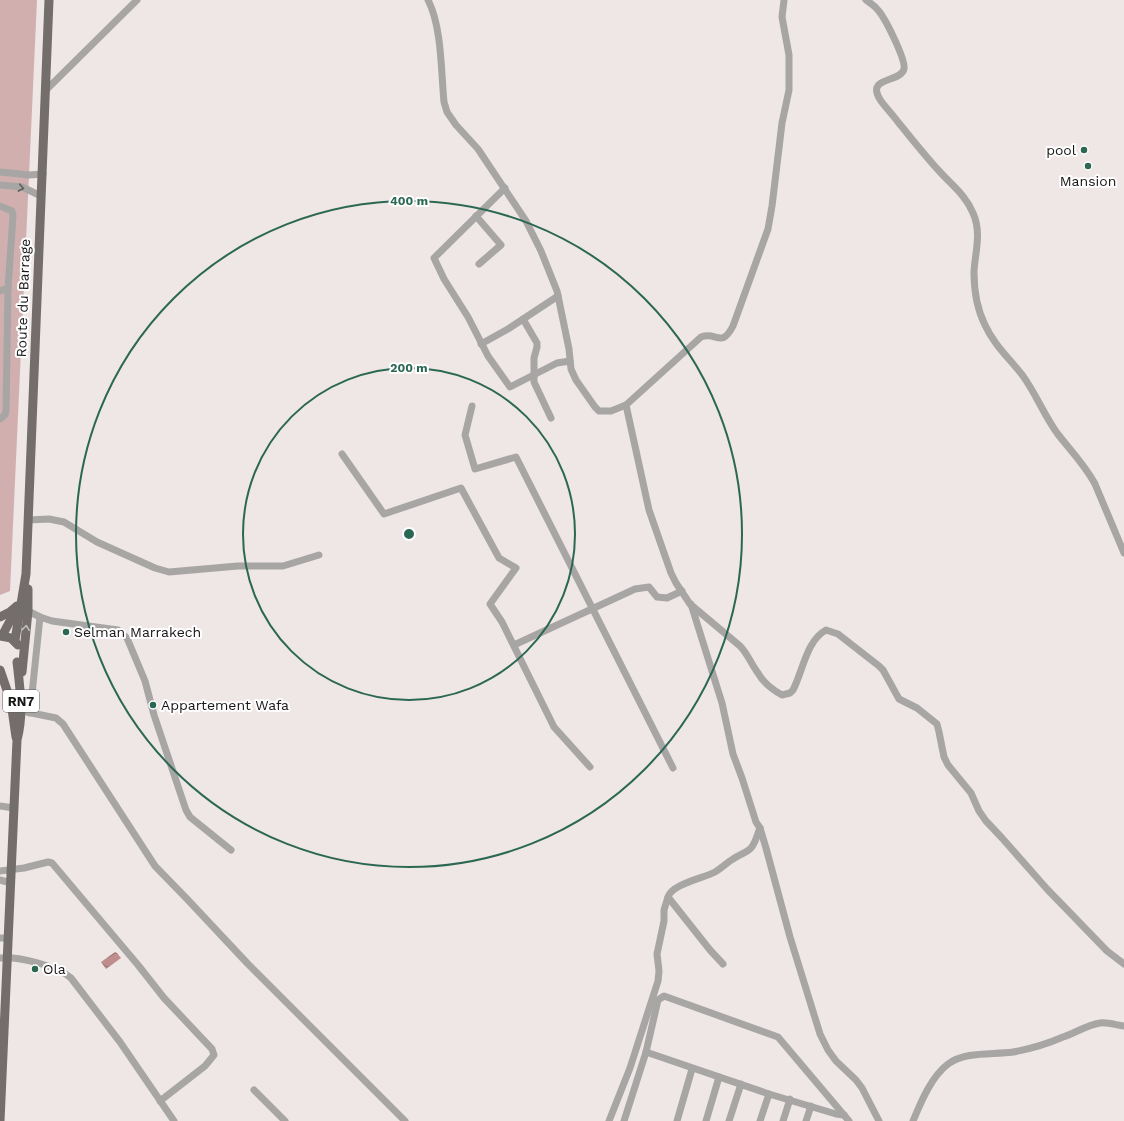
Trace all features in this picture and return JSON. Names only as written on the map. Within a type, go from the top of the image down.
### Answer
[{"type":"main road","name":"Route du Barrage","points":[[15,640],[25,582],[49,0]]},
{"type":"main road","points":[[20,695],[28,611],[28,588],[25,582]]},
{"type":"main road","name":"Route du Barrage","points":[[1,636],[21,600]]},
{"type":"main road","points":[[0,617],[10,612],[21,600]]},
{"type":"main road","points":[[1,636],[7,636],[15,640]]},
{"type":"main road","name":"RN7","points":[[15,640],[20,648],[17,662],[20,695],[26,712],[17,740]]},
{"type":"main road","name":"RN7","points":[[0,1121],[4,938],[11,870],[17,740],[11,702],[0,669],[9,668],[17,662]]},
{"type":"street","points":[[45,91],[137,0]]},
{"type":"street","points":[[428,0],[435,18],[438,33],[444,102],[447,112],[478,149],[526,221],[551,274],[558,296],[569,349],[571,369],[576,380],[595,407],[599,411],[604,412],[626,405],[697,339],[705,335],[710,335],[719,339],[722,338],[730,332],[733,326],[768,229],[772,206],[782,123],[789,90],[789,55],[782,18],[784,0]]},
{"type":"street","points":[[866,0],[877,9],[887,24],[903,61],[904,69],[898,77],[882,82],[877,87],[877,94],[883,104],[927,158],[961,193],[974,213],[978,228],[974,287],[984,325],[1000,349],[1028,384],[1057,433],[1089,474],[1098,491],[1124,553]]},
{"type":"street","points":[[0,172],[29,175],[42,174]]},
{"type":"street","points":[[0,185],[22,187],[41,196]]},
{"type":"street","points":[[505,188],[434,258],[444,279],[468,317],[488,356],[510,387],[557,363],[570,361]]},
{"type":"street","points":[[0,206],[10,209],[13,212],[8,288],[6,411],[5,415],[0,419]]},
{"type":"street","points":[[476,216],[501,245],[479,264]]},
{"type":"street","points":[[0,291],[8,288]]},
{"type":"street","points":[[481,344],[558,296]]},
{"type":"street","points":[[523,319],[537,343],[534,358],[534,382],[551,418]]},
{"type":"street","points":[[626,405],[649,510],[666,561],[676,583],[690,604],[722,703],[733,754],[756,822],[760,828],[790,938],[820,1034],[828,1050],[836,1061],[856,1080],[862,1088],[879,1121]]},
{"type":"street","points":[[472,406],[465,435],[475,470],[516,457],[673,768]]},
{"type":"street","points":[[342,454],[384,514],[461,488],[499,558],[516,568],[490,604],[502,622],[514,645],[554,727],[590,767]]},
{"type":"street","points":[[28,520],[49,519],[64,522],[97,542],[164,572],[188,572],[238,566],[278,566],[319,555]]},
{"type":"street","points":[[514,645],[636,589],[649,587],[658,597],[667,598],[682,591]]},
{"type":"street","points":[[690,604],[740,646],[747,653],[761,677],[776,692],[782,695],[786,695],[793,690],[812,645],[816,638],[826,630],[838,634],[879,666],[883,670],[899,699],[917,708],[937,724],[941,747],[946,761],[971,793],[979,811],[986,821],[1047,889],[1107,950],[1124,964]]},
{"type":"street","points":[[28,611],[52,621],[118,630],[127,638],[145,681],[154,715],[186,810],[190,817],[231,850]]},
{"type":"street","points":[[40,617],[26,712],[56,718],[63,724],[155,866],[248,964],[405,1121]]},
{"type":"street","points":[[0,806],[14,808]]},
{"type":"street","points":[[609,1121],[630,1068],[658,981],[659,971],[657,954],[664,921],[664,910],[669,894],[675,889],[717,871],[732,859],[746,852],[756,840],[760,828]]},
{"type":"street","points":[[0,871],[48,862],[52,863],[164,998],[212,1049],[214,1056],[205,1066],[160,1101]]},
{"type":"street","points":[[0,880],[10,883]]},
{"type":"street","points":[[668,898],[723,964]]},
{"type":"street","points":[[4,958],[41,964],[71,978],[120,1042],[174,1121]]},
{"type":"street","points":[[624,1121],[646,1052],[658,1000],[664,996],[778,1037],[838,1117]]},
{"type":"street","points":[[913,1121],[934,1079],[948,1064],[958,1059],[967,1056],[1012,1052],[1037,1046],[1101,1023],[1124,1026]]},
{"type":"street","points":[[646,1052],[692,1069],[811,1106],[849,1121]]},
{"type":"street","points":[[677,1121],[692,1069]]},
{"type":"street","points":[[706,1121],[719,1077]]},
{"type":"street","points":[[729,1121],[741,1084]]},
{"type":"street","points":[[254,1090],[285,1121]]},
{"type":"street","points":[[760,1121],[769,1094]]},
{"type":"street","points":[[783,1121],[790,1099]]},
{"type":"street","points":[[806,1121],[811,1106]]},
{"type":"shaded area","points":[[0,0],[37,0],[10,591],[0,595]]},
{"type":"water","points":[[115,952],[121,958],[106,969],[101,962]]},
{"type":"place","name":"pool","points":[[1084,150]]},
{"type":"place","name":"Mansion","points":[[1088,166]]},
{"type":"place","name":"Selman Marrakech","points":[[66,632]]},
{"type":"place","name":"Appartement Wafa","points":[[153,705]]},
{"type":"place","name":"Ola","points":[[35,969]]}]
